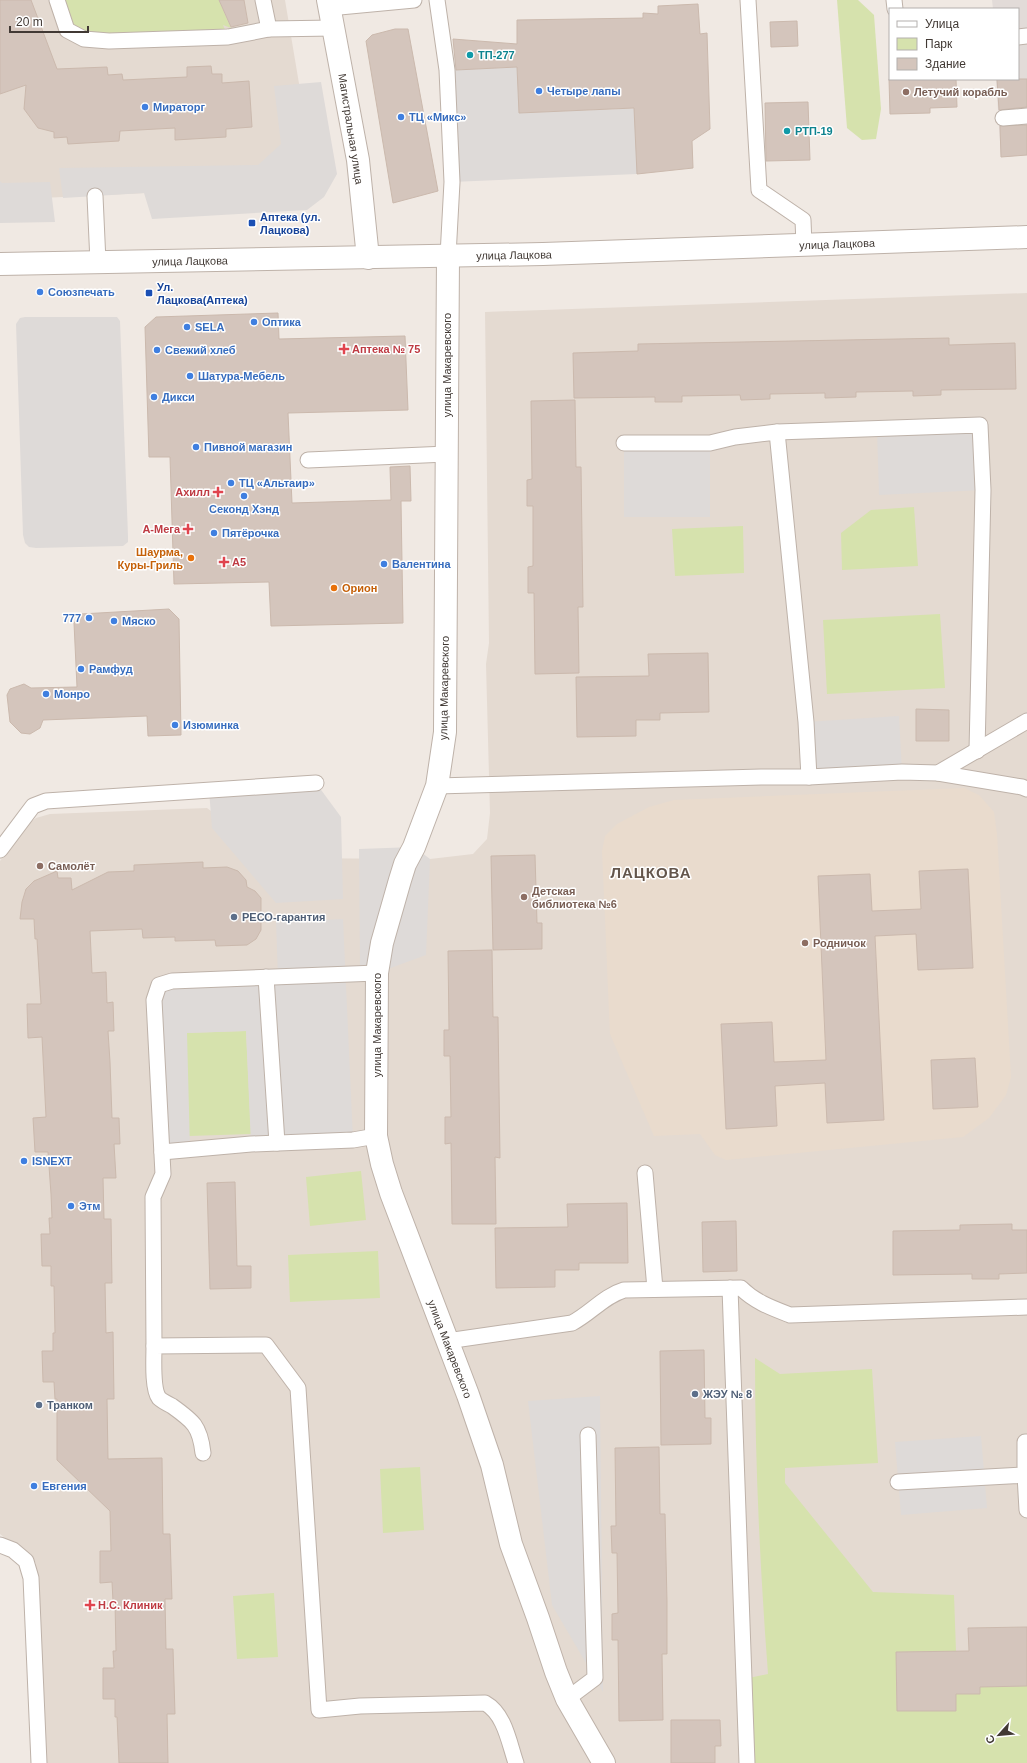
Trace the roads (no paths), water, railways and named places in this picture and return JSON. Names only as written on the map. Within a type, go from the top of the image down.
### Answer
[{"type":"street","name":"Магистральная улица","points":[[330,12],[358,160],[368,258]]},
{"type":"street","name":"улица Лацкова","points":[[0,264],[448,256],[1027,237]]},
{"type":"street","name":"улица Макаревского","points":[[448,256],[445,732],[437,786],[414,847],[405,864],[382,943],[376,973],[376,1136],[382,1164],[391,1193],[492,1465],[511,1544],[556,1672],[567,1699],[604,1763]]},
{"type":"lane","points":[[57,0],[67,30],[84,39],[109,41],[228,37],[269,29],[330,12],[414,0]]},
{"type":"lane","points":[[263,0],[269,29]]},
{"type":"lane","points":[[437,0],[447,70],[452,182],[448,256]]},
{"type":"lane","points":[[748,0],[759,190],[803,220],[804,245]]},
{"type":"lane","points":[[1003,118],[1027,116]]},
{"type":"lane","points":[[95,196],[98,262]]},
{"type":"lane","points":[[624,443],[710,442],[735,437],[777,432],[980,425],[983,490],[977,751]]},
{"type":"lane","points":[[777,432],[806,722],[809,777]]},
{"type":"lane","points":[[308,460],[446,454]]},
{"type":"lane","points":[[938,773],[1027,720]]},
{"type":"lane","points":[[437,786],[809,777],[902,772],[938,773],[1027,789]]},
{"type":"lane","points":[[0,850],[32,806],[46,801],[316,783]]},
{"type":"lane","points":[[203,1453],[202,1441],[196,1425],[189,1418],[159,1398],[155,1386],[152,1210],[153,1197],[163,1174],[154,1000],[160,985],[172,981],[376,973]]},
{"type":"lane","points":[[266,977],[277,1143]]},
{"type":"lane","points":[[162,1152],[277,1143],[353,1140],[376,1136]]},
{"type":"lane","points":[[645,1173],[655,1289]]},
{"type":"lane","points":[[730,1288],[747,1763]]},
{"type":"lane","points":[[447,1341],[572,1323],[585,1316],[613,1293],[624,1290],[741,1288],[751,1298],[790,1315],[1027,1307]]},
{"type":"lane","points":[[154,1346],[266,1345],[298,1388],[320,1710],[360,1706],[485,1703],[492,1707],[500,1717],[516,1763]]},
{"type":"lane","points":[[567,1699],[595,1678],[588,1435]]},
{"type":"lane","points":[[1027,1442],[1024,1442],[1027,1510]]},
{"type":"lane","points":[[898,1482],[1026,1475]]},
{"type":"lane","points":[[0,1545],[13,1550],[26,1561],[31,1578],[39,1763]]},
{"type":"place","name":"ТП-277","points":[[470,55]]},
{"type":"place","name":"Четыре лапы","points":[[539,91]]},
{"type":"place","name":"Летучий корабль","points":[[906,92]]},
{"type":"place","name":"Мираторг","points":[[145,107]]},
{"type":"place","name":"ТЦ «Микс»","points":[[401,117]]},
{"type":"place","name":"РТП-19","points":[[787,131]]},
{"type":"place","name":"Аптека (ул. Лацкова)","points":[[252,223]]},
{"type":"place","name":"Союзпечать","points":[[40,292]]},
{"type":"place","name":"Ул. Лацкова(Аптека)","points":[[149,293]]},
{"type":"place","name":"Оптика","points":[[254,322]]},
{"type":"place","name":"SELA","points":[[187,327]]},
{"type":"place","name":"Аптека № 75","points":[[344,349]]},
{"type":"place","name":"Свежий хлеб","points":[[157,350]]},
{"type":"place","name":"Шатура-Мебель","points":[[190,376]]},
{"type":"place","name":"Дикси","points":[[154,397]]},
{"type":"place","name":"Пивной магазин","points":[[196,447]]},
{"type":"place","name":"ТЦ «Альтаир»","points":[[231,483]]},
{"type":"place","name":"Ахилл","points":[[218,492]]},
{"type":"place","name":"Секонд Хэнд","points":[[244,496]]},
{"type":"place","name":"А-Мега","points":[[188,529]]},
{"type":"place","name":"Пятёрочка","points":[[214,533]]},
{"type":"place","name":"Шаурма, Куры-Гриль","points":[[191,558]]},
{"type":"place","name":"А5","points":[[224,562]]},
{"type":"place","name":"Валентина","points":[[384,564]]},
{"type":"place","name":"Орион","points":[[334,588]]},
{"type":"place","name":"777","points":[[89,618]]},
{"type":"place","name":"Мяско","points":[[114,621]]},
{"type":"place","name":"Рамфуд","points":[[81,669]]},
{"type":"place","name":"Монро","points":[[46,694]]},
{"type":"place","name":"Изюминка","points":[[175,725]]},
{"type":"place","name":"Самолёт","points":[[40,866]]},
{"type":"place","name":"Детская библиотека №6","points":[[524,897]]},
{"type":"place","name":"РЕСО-гарантия","points":[[234,917]]},
{"type":"place","name":"Родничок","points":[[805,943]]},
{"type":"place","name":"ISNEXT","points":[[24,1161]]},
{"type":"place","name":"Этм","points":[[71,1206]]},
{"type":"place","name":"ЖЭУ № 8","points":[[695,1394]]},
{"type":"place","name":"Транком","points":[[39,1405]]},
{"type":"place","name":"Евгения","points":[[34,1486]]},
{"type":"place","name":"Н.С. Клиник","points":[[90,1605]]},
{"type":"district","name":"ЛАЦКОВА","points":[[651,873]]}]
